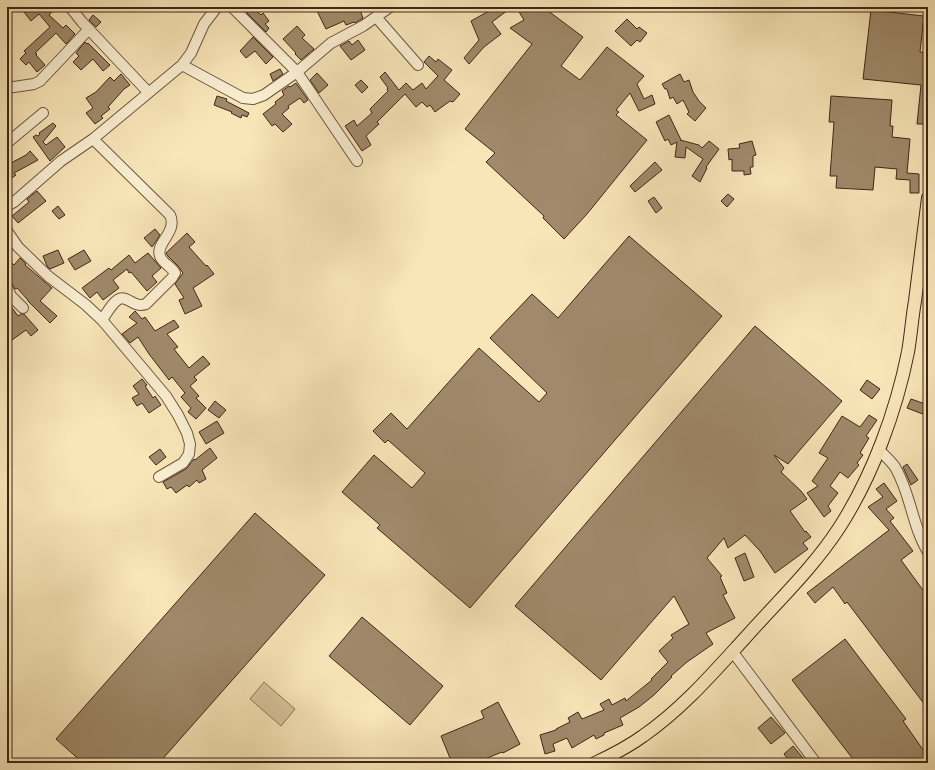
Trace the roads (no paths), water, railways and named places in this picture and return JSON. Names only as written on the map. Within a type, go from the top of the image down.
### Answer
[{"type":"main road","points":[[595,763],[614,754],[643,736],[673,713],[732,652],[824,548],[839,527],[856,498],[878,449],[900,385],[908,350],[928,198]]},
{"type":"street","points":[[70,7],[82,22],[148,92]]},
{"type":"street","points":[[7,206],[14,202],[61,161],[93,139],[182,64],[191,52],[204,24],[217,7]]},
{"type":"street","points":[[232,7],[296,72],[357,161]]},
{"type":"street","points":[[182,64],[243,98],[252,99],[264,95],[335,41],[363,26],[390,7]]},
{"type":"street","points":[[376,17],[418,65]]},
{"type":"street","points":[[7,88],[34,84],[40,81],[89,29]]},
{"type":"street","points":[[7,143],[43,113]]},
{"type":"street","points":[[93,139],[170,215],[172,225],[159,253],[161,259],[174,270],[175,273],[149,302],[142,305],[136,305],[127,299],[122,298],[114,302],[102,320]]},
{"type":"street","points":[[8,233],[18,247],[48,276],[102,320],[166,396],[178,415],[187,433],[190,449],[189,454],[182,463],[159,477]]},
{"type":"street","points":[[7,287],[11,296],[23,308]]},
{"type":"street","points":[[878,449],[888,458],[895,468],[906,491],[922,542],[928,552]]},
{"type":"street","points":[[732,652],[816,763]]}]
